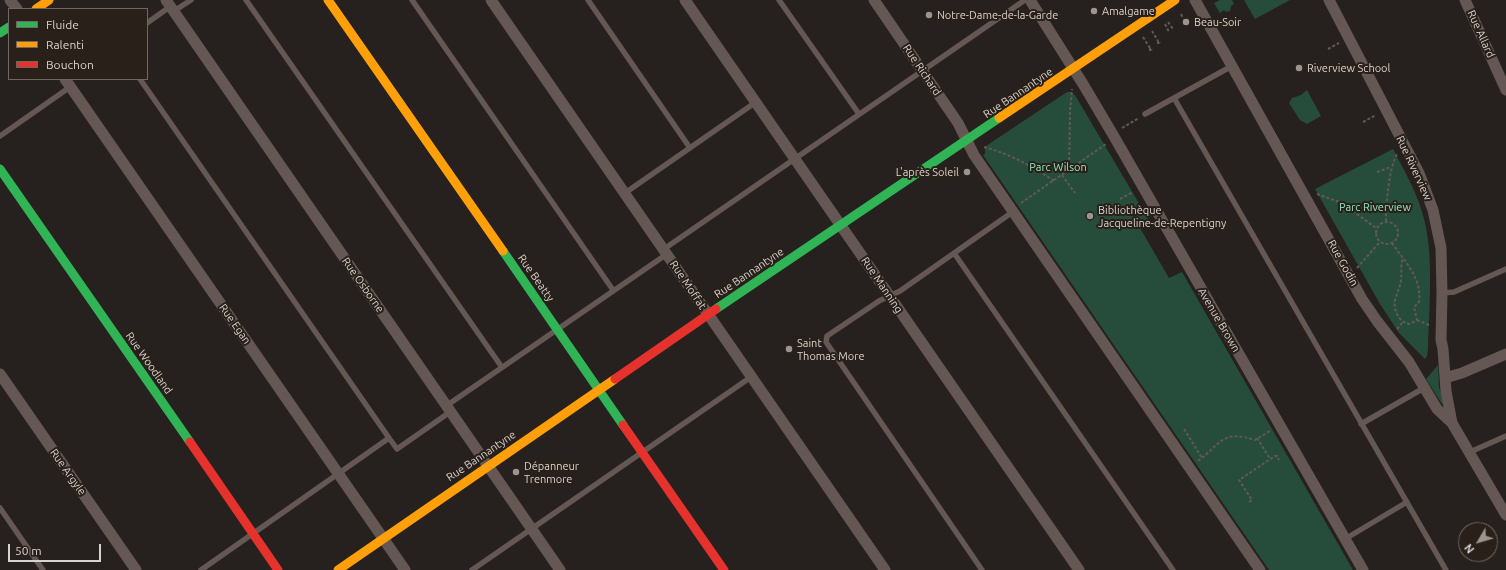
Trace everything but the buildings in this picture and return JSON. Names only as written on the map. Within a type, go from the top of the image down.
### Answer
[{"type":"street","points":[[10,0],[16,8]]},
{"type":"street","points":[[37,8],[49,0]]},
{"type":"street","name":"Rue Beatty","points":[[328,0],[724,570]]},
{"type":"street","name":"Rue Moffat","points":[[491,0],[885,570]]},
{"type":"street","name":"Rue Manning","points":[[685,0],[842,225],[1079,570]]},
{"type":"street","name":"Rue Richard","points":[[874,0],[958,123],[967,141]]},
{"type":"street","name":"Avenue Brown","points":[[1030,0],[1112,133],[1362,570]]},
{"type":"street","name":"Rue Bannantyne","points":[[338,570],[709,315],[1175,0]]},
{"type":"street","name":"Rue Godin","points":[[1195,0],[1362,299],[1376,321],[1409,362],[1437,408],[1452,423],[1506,515]]},
{"type":"street","name":"Rue Riverview","points":[[1329,0],[1418,173],[1427,192],[1438,228],[1441,248],[1442,294],[1440,340],[1443,349],[1445,378],[1452,423]]},
{"type":"street","name":"Rue Allard","points":[[1465,0],[1506,90]]},
{"type":"street","name":"Rue Osborne","points":[[170,6],[560,570]]},
{"type":"street","name":"Rue Egan","points":[[67,81],[405,570]]},
{"type":"street","points":[[967,141],[974,155],[1017,207],[1260,570]]},
{"type":"street","name":"Rue Woodland","points":[[0,169],[278,570]]},
{"type":"street","points":[[1445,378],[1462,373],[1506,354]]},
{"type":"street","name":"Rue Argyle","points":[[0,374],[136,570]]},
{"type":"lane","points":[[148,22],[170,6],[190,0]]},
{"type":"lane","points":[[246,0],[501,366]]},
{"type":"lane","points":[[412,0],[613,290]]},
{"type":"lane","points":[[588,0],[690,148]]},
{"type":"lane","points":[[779,0],[859,114]]},
{"type":"lane","points":[[141,80],[397,449],[501,366],[613,290],[665,251],[795,159],[1025,0]]},
{"type":"lane","points":[[1144,115],[1232,66]]},
{"type":"lane","points":[[0,136],[67,81]]},
{"type":"lane","points":[[1174,98],[1446,570]]},
{"type":"lane","points":[[625,193],[756,102]]},
{"type":"lane","points":[[982,570],[826,342],[827,336],[900,291],[1017,207]]},
{"type":"lane","points":[[954,253],[1173,570]]},
{"type":"lane","points":[[1442,294],[1454,292],[1506,269]]},
{"type":"lane","points":[[472,570],[479,568],[531,528],[751,377]]},
{"type":"lane","points":[[1361,424],[1424,388]]},
{"type":"lane","points":[[1470,452],[1506,436]]},
{"type":"lane","points":[[201,570],[389,438]]},
{"type":"lane","points":[[1344,539],[1407,502]]},
{"type":"lane","points":[[0,508],[43,570]]},
{"type":"path","points":[[1180,12],[1184,20]]},
{"type":"path","points":[[1168,21],[1173,29]]},
{"type":"path","points":[[1164,23],[1170,33]]},
{"type":"path","points":[[1152,31],[1158,42]]},
{"type":"path","points":[[1143,38],[1151,50]]},
{"type":"path","points":[[1328,49],[1339,43]]},
{"type":"path","points":[[1069,170],[1072,88]]},
{"type":"path","points":[[1120,128],[1144,115]]},
{"type":"path","points":[[1363,122],[1377,115]]},
{"type":"path","points":[[1017,207],[1107,144]]},
{"type":"path","points":[[984,147],[1004,153],[1037,169],[1054,181]]},
{"type":"path","points":[[1386,221],[1386,205],[1392,167],[1397,153]]},
{"type":"path","points":[[1377,172],[1392,167]]},
{"type":"path","points":[[1062,175],[1076,193]]},
{"type":"path","points":[[1120,199],[1134,191]]},
{"type":"path","points":[[1315,193],[1342,203],[1376,228]]},
{"type":"path","points":[[1386,221],[1394,223],[1398,230],[1397,238],[1392,243],[1384,244],[1376,237],[1376,228],[1379,224],[1386,221]]},
{"type":"path","points":[[1357,268],[1380,242]]},
{"type":"path","points":[[1392,243],[1415,276],[1418,284],[1419,302],[1413,310],[1417,320],[1430,325]]},
{"type":"path","points":[[1403,258],[1401,281],[1395,305],[1398,315],[1403,322],[1410,324],[1417,320]]},
{"type":"path","points":[[1396,331],[1403,322]]},
{"type":"path","points":[[1184,429],[1202,458]]},
{"type":"path","points":[[1197,462],[1216,444],[1226,438],[1243,436],[1255,440],[1272,430]]},
{"type":"path","points":[[1257,438],[1270,460]]},
{"type":"path","points":[[1249,502],[1252,500],[1239,480],[1275,456],[1277,456],[1279,460]]},
{"type":"green space","points":[[1220,0],[1232,0],[1234,4],[1231,6],[1230,11],[1226,12],[1224,10],[1220,13],[1214,3]]},
{"type":"green space","points":[[1244,0],[1290,0],[1255,19]]},
{"type":"green space","points":[[1307,90],[1321,116],[1307,124],[1300,120],[1289,103],[1292,98],[1301,95]]},
{"type":"green space","name":"Parc Wilson","points":[[1067,92],[1071,92],[1075,95],[1150,222],[1140,228],[1169,278],[1182,272],[1353,570],[1269,570],[983,155],[985,154],[985,147],[989,144]]},
{"type":"green space","name":"Parc Riverview","points":[[1393,149],[1411,183],[1424,219],[1427,234],[1430,283],[1428,349],[1425,359],[1399,333],[1380,304],[1315,189]]},
{"type":"green space","points":[[1438,365],[1439,387],[1444,402],[1442,404],[1426,379]]},
{"type":"traffic: fast","points":[[0,33],[8,28]]},
{"type":"traffic: fast","points":[[716,309],[999,118]]},
{"type":"traffic: fast","points":[[0,169],[190,442]]},
{"type":"traffic: fast","points":[[503,251],[623,425]]},
{"type":"traffic: slow","points":[[37,8],[49,0]]},
{"type":"traffic: slow","points":[[328,0],[503,251]]},
{"type":"traffic: slow","points":[[999,118],[1175,0]]},
{"type":"traffic: slow","points":[[338,570],[615,379]]},
{"type":"traffic: jam","points":[[615,379],[716,309]]},
{"type":"traffic: jam","points":[[623,425],[724,570]]},
{"type":"traffic: jam","points":[[190,442],[278,570]]},
{"type":"place","name":"Amalgame","points":[[1094,11]]},
{"type":"place","name":"Notre-Dame-de-la-Garde","points":[[929,15]]},
{"type":"place","name":"Beau-Soir","points":[[1186,22]]},
{"type":"place","name":"Riverview School","points":[[1299,68]]},
{"type":"place","name":"L'après Soleil","points":[[967,172]]},
{"type":"place","name":"Bibliothèque Jacqueline-de-Repentigny","points":[[1090,216]]},
{"type":"place","name":"Saint Thomas More","points":[[789,349]]},
{"type":"place","name":"Dépanneur Trenmore","points":[[516,472]]}]
